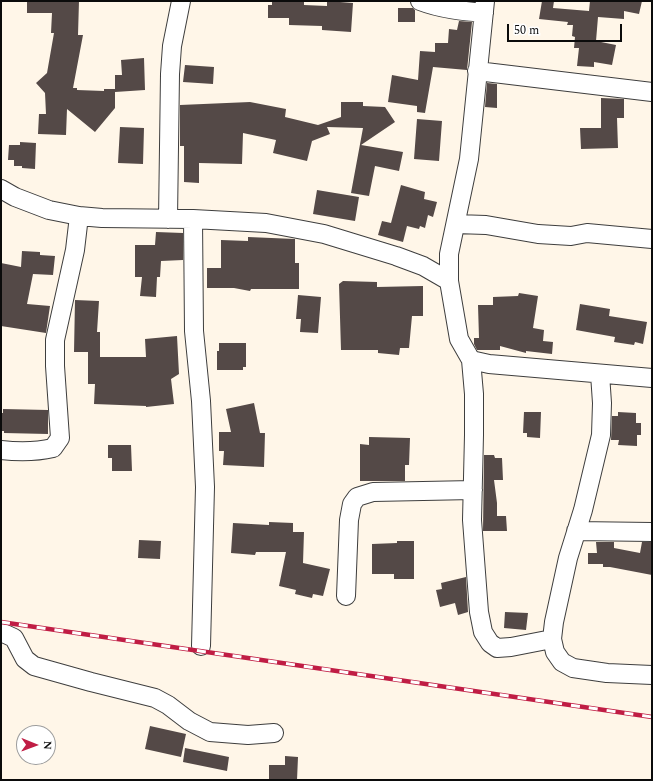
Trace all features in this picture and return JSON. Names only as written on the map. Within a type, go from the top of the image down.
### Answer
[{"type":"street","points":[[168,220],[170,74],[172,46],[181,1]]},
{"type":"street","points":[[420,1],[433,6],[452,10],[484,7],[469,159],[449,254],[449,281],[459,339],[471,360],[474,394],[472,520],[479,612],[483,632],[490,643],[498,648],[552,639]]},
{"type":"street","points":[[477,71],[652,92]]},
{"type":"street","points":[[1,189],[15,197],[49,210],[79,216],[168,220],[193,219],[266,223],[324,234],[396,256],[423,266],[449,281]]},
{"type":"street","points":[[1,450],[14,452],[53,448],[60,438],[55,340],[75,250],[79,216]]},
{"type":"street","points":[[193,219],[194,331],[201,401],[205,487],[201,646]]},
{"type":"street","points":[[456,224],[486,225],[538,234],[571,236],[588,233],[652,239]]},
{"type":"street","points":[[471,360],[489,364],[652,378]]},
{"type":"street","points":[[600,374],[602,403],[601,435],[568,558],[554,622],[552,639],[554,652],[562,662],[573,668],[607,673],[652,675]]},
{"type":"street","points":[[346,596],[349,520],[352,504],[357,497],[373,492],[473,490]]},
{"type":"street","points":[[576,531],[652,532]]},
{"type":"street","points":[[1,632],[14,638],[26,659],[34,666],[156,698],[189,721],[210,732],[248,735],[274,733]]},
{"type":"building","points":[[27,1],[79,1],[78,35],[83,35],[73,88],[77,88],[77,90],[104,91],[104,89],[115,89],[115,75],[122,75],[121,60],[144,58],[145,90],[115,92],[115,108],[95,132],[67,109],[66,135],[38,134],[39,114],[46,114],[45,93],[36,83],[47,73],[54,33],[51,33],[52,13],[27,13]]},
{"type":"building","points":[[272,1],[304,1],[304,5],[327,6],[327,1],[353,3],[351,32],[322,30],[322,26],[289,25],[289,18],[268,18],[268,5],[272,5]]},
{"type":"building","points":[[542,1],[554,1],[553,8],[589,11],[590,1],[642,1],[639,14],[624,11],[624,19],[598,17],[596,41],[616,45],[612,65],[594,62],[594,67],[577,66],[579,48],[574,48],[575,37],[572,36],[573,25],[567,25],[568,22],[539,19]]},
{"type":"building","points":[[398,8],[413,8],[415,10],[415,22],[398,22]]},
{"type":"building","points":[[459,21],[472,22],[467,70],[433,67],[425,113],[417,112],[417,106],[388,102],[392,75],[418,80],[420,51],[435,52],[435,43],[448,43],[449,29],[457,30]]},
{"type":"building","points":[[185,65],[214,67],[213,84],[183,82]]},
{"type":"building","points":[[487,83],[497,84],[497,108],[485,107]]},
{"type":"building","points":[[601,98],[624,99],[624,118],[617,118],[618,148],[581,149],[580,128],[601,128]]},
{"type":"building","points":[[250,102],[286,109],[285,117],[318,125],[341,117],[341,102],[363,102],[363,106],[385,107],[395,122],[361,145],[403,152],[399,171],[375,166],[369,196],[351,193],[363,128],[327,127],[330,134],[312,141],[307,161],[273,153],[276,140],[243,133],[242,164],[199,163],[199,183],[184,182],[184,146],[180,146],[180,105]]},
{"type":"building","points":[[417,119],[442,121],[439,161],[414,159]]},
{"type":"building","points":[[120,127],[144,128],[143,164],[118,163]]},
{"type":"building","points":[[20,142],[36,143],[35,169],[14,166],[14,160],[8,160],[9,145],[20,145]]},
{"type":"building","points":[[401,185],[425,192],[424,199],[437,202],[433,217],[428,215],[425,228],[420,226],[419,229],[407,226],[403,242],[378,235],[382,221],[391,223]]},
{"type":"building","points":[[317,190],[359,197],[355,221],[313,214]]},
{"type":"building","points":[[156,232],[183,233],[183,260],[161,261],[160,277],[157,277],[156,297],[140,296],[142,277],[135,277],[135,245],[155,245]]},
{"type":"building","points":[[248,237],[295,239],[295,263],[299,263],[299,289],[251,289],[250,291],[234,288],[207,288],[207,268],[221,268],[221,240],[248,241]]},
{"type":"building","points":[[22,251],[40,252],[40,255],[55,256],[53,275],[33,274],[27,304],[50,306],[46,333],[1,326],[1,263],[21,267]]},
{"type":"building","points":[[343,281],[377,282],[377,287],[423,286],[423,316],[412,316],[409,348],[400,348],[399,355],[378,353],[378,350],[341,350],[339,284]]},
{"type":"building","points":[[519,293],[538,296],[533,328],[544,330],[543,341],[553,342],[552,354],[526,351],[526,353],[500,346],[500,350],[477,350],[474,344],[474,338],[479,338],[478,305],[493,305],[493,297],[518,296]]},
{"type":"building","points":[[298,295],[321,297],[318,333],[300,332],[301,319],[296,319]]},
{"type":"building","points":[[75,300],[99,301],[97,332],[100,332],[100,357],[146,357],[145,339],[177,336],[179,374],[171,379],[174,404],[146,407],[94,404],[95,384],[88,384],[88,352],[74,352]]},
{"type":"building","points":[[580,304],[610,309],[609,316],[647,322],[643,344],[635,342],[634,345],[614,342],[615,337],[576,330]]},
{"type":"building","points":[[219,343],[246,343],[246,367],[243,367],[243,370],[217,370],[217,351],[219,351]]},
{"type":"building","points":[[254,403],[260,433],[265,433],[264,467],[223,465],[224,451],[219,451],[219,432],[231,432],[226,409]]},
{"type":"building","points":[[3,409],[48,410],[48,434],[4,433],[4,431],[1,431],[1,413],[3,413]]},
{"type":"building","points":[[524,412],[541,412],[540,438],[527,437],[527,433],[523,433]]},
{"type":"building","points":[[618,412],[636,413],[636,423],[641,423],[641,435],[637,435],[637,446],[618,445],[619,440],[611,440],[612,416],[618,416]]},
{"type":"building","points":[[369,437],[410,438],[409,465],[405,465],[405,481],[360,481],[360,444],[369,445]]},
{"type":"building","points":[[108,445],[131,445],[132,471],[112,471],[112,458],[108,458]]},
{"type":"building","points":[[484,455],[494,455],[495,458],[502,458],[503,480],[494,480],[497,516],[506,516],[507,531],[483,531]]},
{"type":"building","points":[[269,522],[293,523],[293,532],[304,532],[303,563],[330,569],[323,596],[313,594],[312,598],[295,594],[296,590],[279,586],[286,552],[256,552],[255,555],[231,553],[233,523],[269,525]]},
{"type":"building","points":[[139,540],[161,541],[160,559],[138,558]]},
{"type":"building","points":[[397,541],[414,541],[414,579],[394,579],[394,574],[372,574],[372,544],[397,543]]},
{"type":"building","points":[[596,542],[614,542],[614,548],[640,553],[642,542],[652,542],[652,575],[603,567],[603,564],[588,564],[588,553],[597,553]]},
{"type":"building","points":[[466,577],[468,612],[458,615],[455,603],[440,607],[436,590],[442,589],[441,583]]},
{"type":"building","points":[[505,612],[528,613],[526,630],[504,628]]},
{"type":"building","points":[[150,726],[186,734],[181,757],[145,749]]},
{"type":"building","points":[[185,748],[229,757],[227,771],[183,762]]},
{"type":"building","points":[[285,756],[298,757],[297,780],[269,780],[269,765],[285,765]]},
{"type":"railway","points":[[1,622],[652,717]]}]
